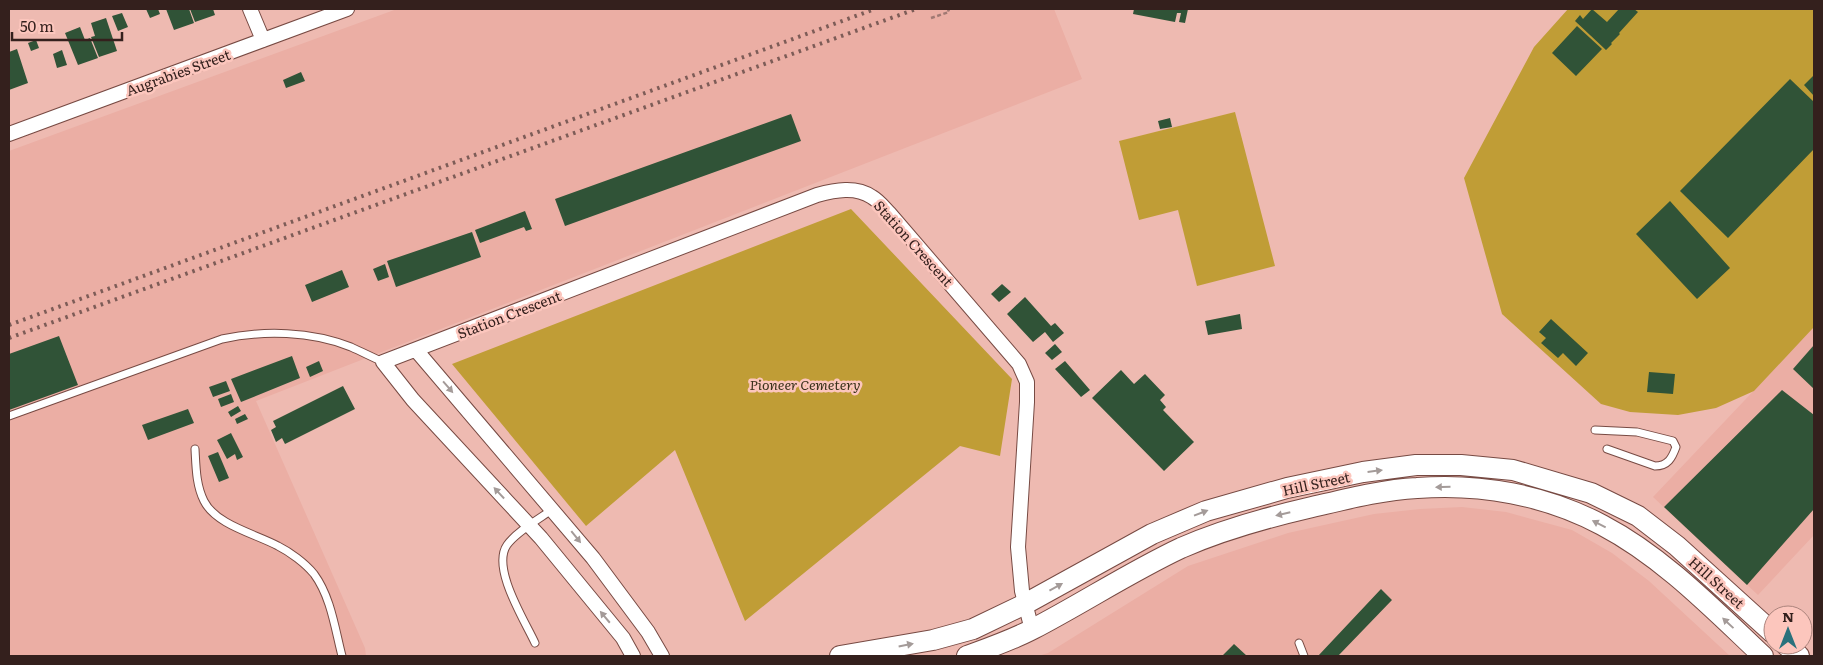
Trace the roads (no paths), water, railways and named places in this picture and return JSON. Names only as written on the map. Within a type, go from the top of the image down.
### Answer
[{"type":"street","points":[[250,9],[263,40]]},
{"type":"street","name":"Augrabies Street","points":[[9,134],[347,9]]},
{"type":"street","name":"Station Crescent","points":[[383,362],[818,195],[849,190],[867,194],[873,197],[890,214],[999,340],[1019,364],[1026,377],[1027,402],[1018,536],[1019,561],[1025,604],[1032,630]]},
{"type":"street","points":[[416,350],[593,558],[636,615],[662,656]]},
{"type":"street","points":[[383,362],[413,400],[529,526],[623,638],[633,656]]},
{"type":"street","name":"Hill Street","points":[[840,656],[933,640],[973,629],[1025,604],[1152,534],[1206,511],[1233,502],[1363,472],[1416,466],[1460,464],[1513,470],[1553,481],[1591,493],[1638,516],[1677,546],[1763,624]]},
{"type":"street","name":"Hill Street","points":[[967,656],[1032,630],[1170,554],[1211,535],[1269,517],[1350,498],[1416,488],[1464,487],[1509,492],[1578,513],[1601,524],[1623,537],[1663,566],[1696,593],[1763,656]]},
{"type":"lane","points":[[9,416],[222,339],[242,335],[264,332],[301,335],[351,347],[383,362]]},
{"type":"lane","points":[[1595,430],[1637,432],[1672,440],[1676,444],[1669,461],[1663,466],[1655,466],[1607,449]]},
{"type":"lane","points":[[195,449],[198,484],[204,502],[214,514],[279,546],[313,573],[325,594],[342,656]]},
{"type":"lane","points":[[535,643],[507,584],[502,559],[507,545],[553,509]]},
{"type":"lane","points":[[1299,643],[1304,656]]},
{"type":"railway","points":[[9,325],[875,9]]},
{"type":"railway","points":[[9,338],[916,9]]},
{"type":"park label","name":"Pioneer Cemetery","points":[[805,384]]}]
